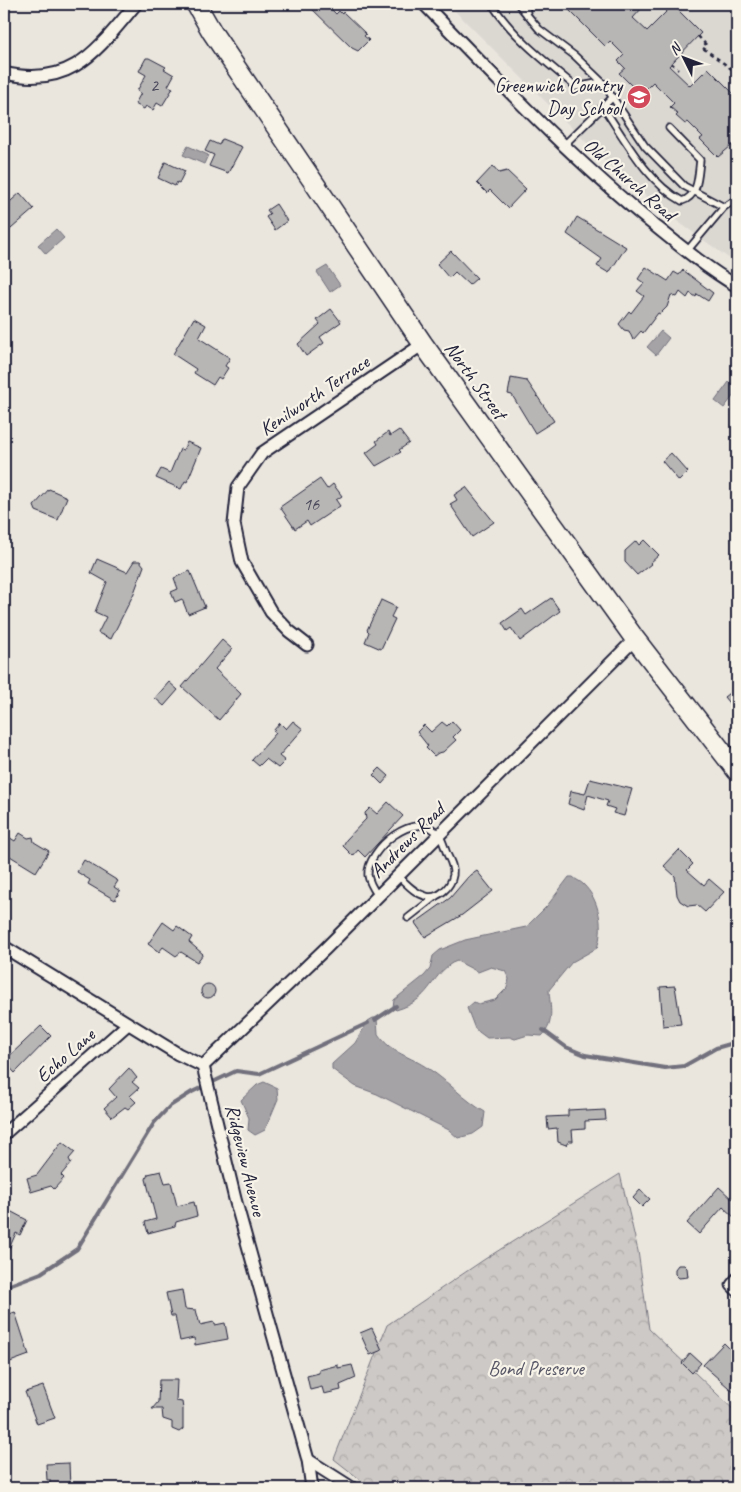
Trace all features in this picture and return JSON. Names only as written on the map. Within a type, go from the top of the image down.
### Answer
[{"type":"main road","name":"North Street","points":[[196,4],[212,32],[423,344],[635,639],[737,771]]},
{"type":"street","points":[[4,73],[23,78],[54,75],[82,63],[136,4]]},
{"type":"street","name":"Old Church Road","points":[[427,5],[564,145],[613,192],[687,251],[737,286]]},
{"type":"street","name":"Kenilworth Terrace","points":[[307,645],[289,631],[272,612],[242,562],[234,524],[238,487],[262,453],[423,344]]},
{"type":"street","name":"Andrews Road","points":[[204,1071],[635,639]]},
{"type":"street","points":[[4,948],[204,1071]]},
{"type":"street","name":"Echo Lane","points":[[4,1134],[128,1024]]},
{"type":"street","name":"Ridgeview Avenue","points":[[204,1071],[235,1199],[308,1460],[312,1488]]},
{"type":"street","points":[[737,1279],[732,1285],[737,1290]]},
{"type":"street","points":[[308,1460],[352,1488]]},
{"type":"lane","points":[[492,4],[500,17],[526,44],[576,87],[602,82]]},
{"type":"lane","points":[[518,4],[539,29],[585,64],[602,82],[645,146],[684,186],[724,207]]},
{"type":"lane","points":[[526,4],[527,15]]},
{"type":"lane","points":[[564,145],[613,97]]},
{"type":"lane","points":[[603,107],[645,168],[668,192],[682,201],[689,199],[695,192],[700,160],[668,128]]},
{"type":"lane","points":[[687,251],[724,207],[737,200]]},
{"type":"lane","points":[[378,896],[370,882],[368,870],[375,856],[391,838],[401,829],[417,824],[426,826],[439,835],[453,868],[453,875],[443,892],[408,918]]},
{"type":"lane","points":[[398,876],[426,897],[436,896]]},
{"type":"path","points":[[666,4],[670,8]]},
{"type":"path","points":[[698,36],[708,46]]},
{"type":"path","points":[[703,48],[737,73]]},
{"type":"path","points":[[671,63],[678,69]]},
{"type":"shaded area","name":"Greenwich Country Day School","points":[[448,4],[737,4],[737,264],[666,213],[608,164]]},
{"type":"shaded area","points":[[188,146],[208,155],[204,164],[183,155]]},
{"type":"shaded area","points":[[56,229],[64,238],[46,254],[38,245]]},
{"type":"shaded area","points":[[327,266],[340,285],[330,292],[317,272]]},
{"type":"shaded area","points":[[661,331],[669,338],[656,355],[647,347]]},
{"type":"shaded area","points":[[729,382],[737,388],[737,391],[724,408],[715,401]]},
{"type":"shaded area","points":[[569,877],[573,877],[582,883],[597,906],[600,923],[599,940],[597,948],[572,962],[549,990],[550,1020],[549,1026],[542,1036],[528,1035],[515,1039],[510,1037],[487,1038],[475,1029],[467,1008],[474,1002],[478,1004],[495,1000],[507,988],[509,979],[505,971],[491,967],[478,972],[457,961],[452,963],[438,975],[416,1001],[396,1010],[393,1007],[394,1000],[430,969],[433,956],[440,950],[465,940],[526,927],[547,906]]},
{"type":"shaded area","points":[[377,1018],[378,1034],[389,1046],[395,1051],[422,1064],[485,1112],[483,1127],[473,1134],[458,1138],[449,1130],[377,1094],[355,1086],[332,1069],[332,1064],[355,1043],[368,1021]]},
{"type":"shaded area","points":[[264,1082],[277,1088],[278,1099],[265,1130],[255,1135],[248,1130],[249,1118],[241,1100],[257,1085]]},
{"type":"green space","name":"Bond Preserve","points":[[620,1174],[638,1251],[649,1329],[737,1413],[737,1488],[371,1488],[334,1459],[387,1325],[485,1259]]},
{"type":"building","points":[[307,4],[326,4],[336,14],[339,11],[342,14],[343,12],[366,34],[364,36],[369,40],[358,51],[352,48]]},
{"type":"building","points":[[563,4],[637,4],[642,8],[633,18],[647,31],[673,5],[701,33],[669,66],[690,86],[708,68],[737,97],[737,141],[718,157],[700,139],[703,137],[688,122],[685,124],[676,116],[678,114],[670,107],[674,103],[653,82],[646,89],[642,85],[637,91],[619,73],[625,68],[618,61],[624,55],[610,41],[605,46]]},
{"type":"building","points":[[146,58],[166,67],[164,69],[174,75],[168,86],[173,88],[162,106],[157,103],[153,110],[146,106],[144,109],[135,104],[141,93],[137,91],[146,75],[139,71]]},
{"type":"building","points":[[222,139],[242,147],[228,173],[209,166],[214,155],[205,151],[210,141],[219,145]]},
{"type":"building","points":[[165,162],[185,171],[179,183],[177,182],[175,186],[158,178]]},
{"type":"building","points":[[493,166],[499,173],[507,171],[526,189],[508,208],[490,190],[487,193],[477,183]]},
{"type":"building","points":[[20,193],[34,209],[4,235],[4,207]]},
{"type":"building","points":[[276,204],[287,221],[275,230],[266,217],[270,214],[267,210]]},
{"type":"building","points":[[577,217],[626,247],[609,273],[597,266],[602,259],[567,234]]},
{"type":"building","points":[[451,251],[477,278],[469,285],[455,272],[449,278],[437,264]]},
{"type":"building","points":[[646,267],[668,281],[674,272],[679,275],[683,270],[713,293],[708,301],[697,294],[696,297],[690,293],[687,298],[680,292],[677,297],[671,295],[667,307],[660,314],[658,313],[643,333],[641,331],[633,340],[629,331],[624,330],[619,324],[629,311],[631,313],[644,296],[637,291],[644,283],[638,279]]},
{"type":"building","points":[[331,309],[341,322],[320,337],[324,343],[306,356],[298,344],[320,324],[317,320]]},
{"type":"building","points":[[194,318],[206,325],[199,338],[230,358],[225,366],[228,368],[221,379],[218,377],[213,385],[194,373],[196,369],[173,354]]},
{"type":"building","points":[[511,378],[527,381],[554,421],[535,433],[512,395],[508,394]]},
{"type":"building","points":[[399,430],[409,443],[399,450],[401,452],[376,466],[366,453],[378,444],[376,441],[388,432],[390,436]]},
{"type":"building","points":[[187,442],[201,448],[187,482],[185,481],[181,489],[156,478],[161,469],[170,473],[180,449],[183,450]]},
{"type":"building","points":[[671,453],[688,472],[679,481],[662,461]]},
{"type":"building","points":[[320,479],[327,489],[333,484],[342,496],[336,500],[340,506],[310,526],[307,521],[295,529],[280,507]]},
{"type":"building","points":[[466,487],[494,522],[472,537],[450,504],[457,500],[454,495]]},
{"type":"building","points":[[49,489],[67,497],[58,520],[36,511],[34,506]]},
{"type":"building","points":[[644,540],[659,555],[637,575],[625,562],[625,551],[636,541],[639,545]]},
{"type":"building","points":[[97,559],[127,572],[134,561],[140,561],[144,566],[134,593],[111,639],[98,633],[106,617],[95,612],[107,582],[91,573]]},
{"type":"building","points":[[190,571],[205,607],[188,614],[182,599],[175,602],[171,592],[178,589],[174,578]]},
{"type":"building","points":[[551,598],[560,611],[520,641],[511,628],[507,631],[502,623],[522,609],[526,615]]},
{"type":"building","points":[[381,600],[396,607],[391,617],[395,619],[381,649],[365,642],[369,632],[367,630]]},
{"type":"building","points":[[222,640],[232,649],[215,669],[241,694],[219,720],[182,687]]},
{"type":"building","points":[[169,682],[178,690],[164,706],[155,698]]},
{"type":"building","points":[[737,687],[737,713],[724,697]]},
{"type":"building","points":[[293,721],[303,729],[279,756],[285,761],[278,768],[266,759],[259,766],[252,760],[276,733],[273,731],[280,723],[286,729]]},
{"type":"building","points":[[452,721],[460,730],[453,737],[456,740],[443,752],[434,756],[426,748],[428,746],[417,732],[424,725],[431,732],[442,722],[447,726]]},
{"type":"building","points":[[380,768],[389,776],[382,784],[373,775]]},
{"type":"building","points":[[590,779],[632,789],[624,816],[613,813],[615,809],[606,806],[608,801],[588,795],[584,810],[568,804],[571,791],[585,794]]},
{"type":"building","points":[[388,802],[403,816],[365,857],[358,850],[353,856],[343,846],[346,840],[366,819],[365,813],[370,808],[377,814]]},
{"type":"building","points":[[20,833],[28,838],[33,837],[34,842],[49,851],[36,872],[5,853],[4,834],[15,841]]},
{"type":"building","points":[[679,850],[693,864],[687,870],[704,885],[709,879],[724,892],[705,912],[697,905],[688,906],[680,901],[677,895],[675,876],[664,866]]},
{"type":"building","points":[[84,860],[118,881],[114,887],[120,891],[115,900],[88,884],[90,880],[77,872]]},
{"type":"building","points":[[477,871],[493,891],[462,915],[425,937],[415,923],[450,898],[468,877]]},
{"type":"building","points":[[163,922],[174,930],[177,926],[192,937],[189,942],[203,954],[197,962],[181,952],[176,956],[163,947],[159,952],[148,944]]},
{"type":"building","points":[[205,984],[211,984],[215,991],[211,998],[205,998],[201,994],[201,988]]},
{"type":"building","points":[[675,986],[681,1024],[663,1026],[660,987]]},
{"type":"building","points":[[41,1026],[51,1036],[15,1073],[4,1061]]},
{"type":"building","points":[[129,1068],[137,1078],[132,1082],[139,1088],[130,1096],[136,1102],[128,1109],[125,1107],[112,1117],[104,1108],[116,1097],[109,1089]]},
{"type":"building","points":[[586,1109],[586,1111],[605,1110],[606,1120],[585,1121],[585,1129],[572,1130],[573,1141],[569,1141],[566,1145],[558,1142],[557,1128],[548,1129],[547,1117],[568,1116],[568,1110]]},
{"type":"building","points":[[62,1142],[75,1152],[69,1159],[71,1163],[61,1175],[64,1178],[54,1189],[51,1186],[31,1192],[27,1178],[37,1175]]},
{"type":"building","points":[[161,1171],[165,1183],[171,1182],[177,1206],[194,1202],[197,1216],[176,1222],[175,1226],[148,1233],[145,1222],[156,1219],[146,1179],[148,1174]]},
{"type":"building","points":[[719,1187],[732,1199],[737,1193],[737,1220],[723,1207],[699,1234],[687,1223]]},
{"type":"building","points":[[640,1190],[650,1199],[642,1207],[633,1198]]},
{"type":"building","points":[[10,1211],[27,1220],[20,1235],[16,1233],[4,1260],[4,1217],[6,1218]]},
{"type":"building","points":[[678,1265],[684,1265],[687,1268],[688,1277],[679,1278],[675,1274],[675,1269]]},
{"type":"building","points":[[182,1290],[185,1309],[196,1310],[200,1325],[214,1322],[215,1325],[225,1323],[228,1339],[195,1345],[194,1338],[180,1341],[175,1316],[171,1316],[166,1293]]},
{"type":"building","points":[[15,1312],[29,1355],[10,1362],[4,1341],[4,1316]]},
{"type":"building","points":[[372,1328],[382,1350],[370,1355],[360,1333]]},
{"type":"building","points":[[724,1343],[737,1356],[737,1395],[703,1365]]},
{"type":"building","points":[[690,1353],[701,1363],[692,1373],[682,1363]]},
{"type":"building","points":[[338,1365],[338,1368],[352,1365],[356,1378],[340,1385],[341,1390],[324,1394],[322,1387],[310,1390],[307,1376],[319,1373],[319,1370]]},
{"type":"building","points":[[159,1380],[177,1380],[176,1401],[182,1402],[183,1409],[183,1429],[179,1432],[172,1429],[172,1422],[163,1419],[162,1409],[152,1409],[158,1402]]},
{"type":"building","points":[[43,1386],[55,1418],[37,1424],[25,1392]]},
{"type":"building","points":[[69,1463],[70,1488],[50,1488],[50,1480],[47,1480],[46,1464]]},
{"type":"waterway","points":[[375,1020],[396,1006]]},
{"type":"waterway","points":[[4,1287],[41,1273],[77,1249],[154,1123],[170,1106],[192,1092],[236,1071],[259,1074],[368,1023]]},
{"type":"waterway","points":[[543,1030],[566,1047],[585,1055],[665,1068],[684,1066],[716,1048],[737,1042]]},
{"type":"place","name":"Greenwich Country Day School","points":[[639,97]]}]
